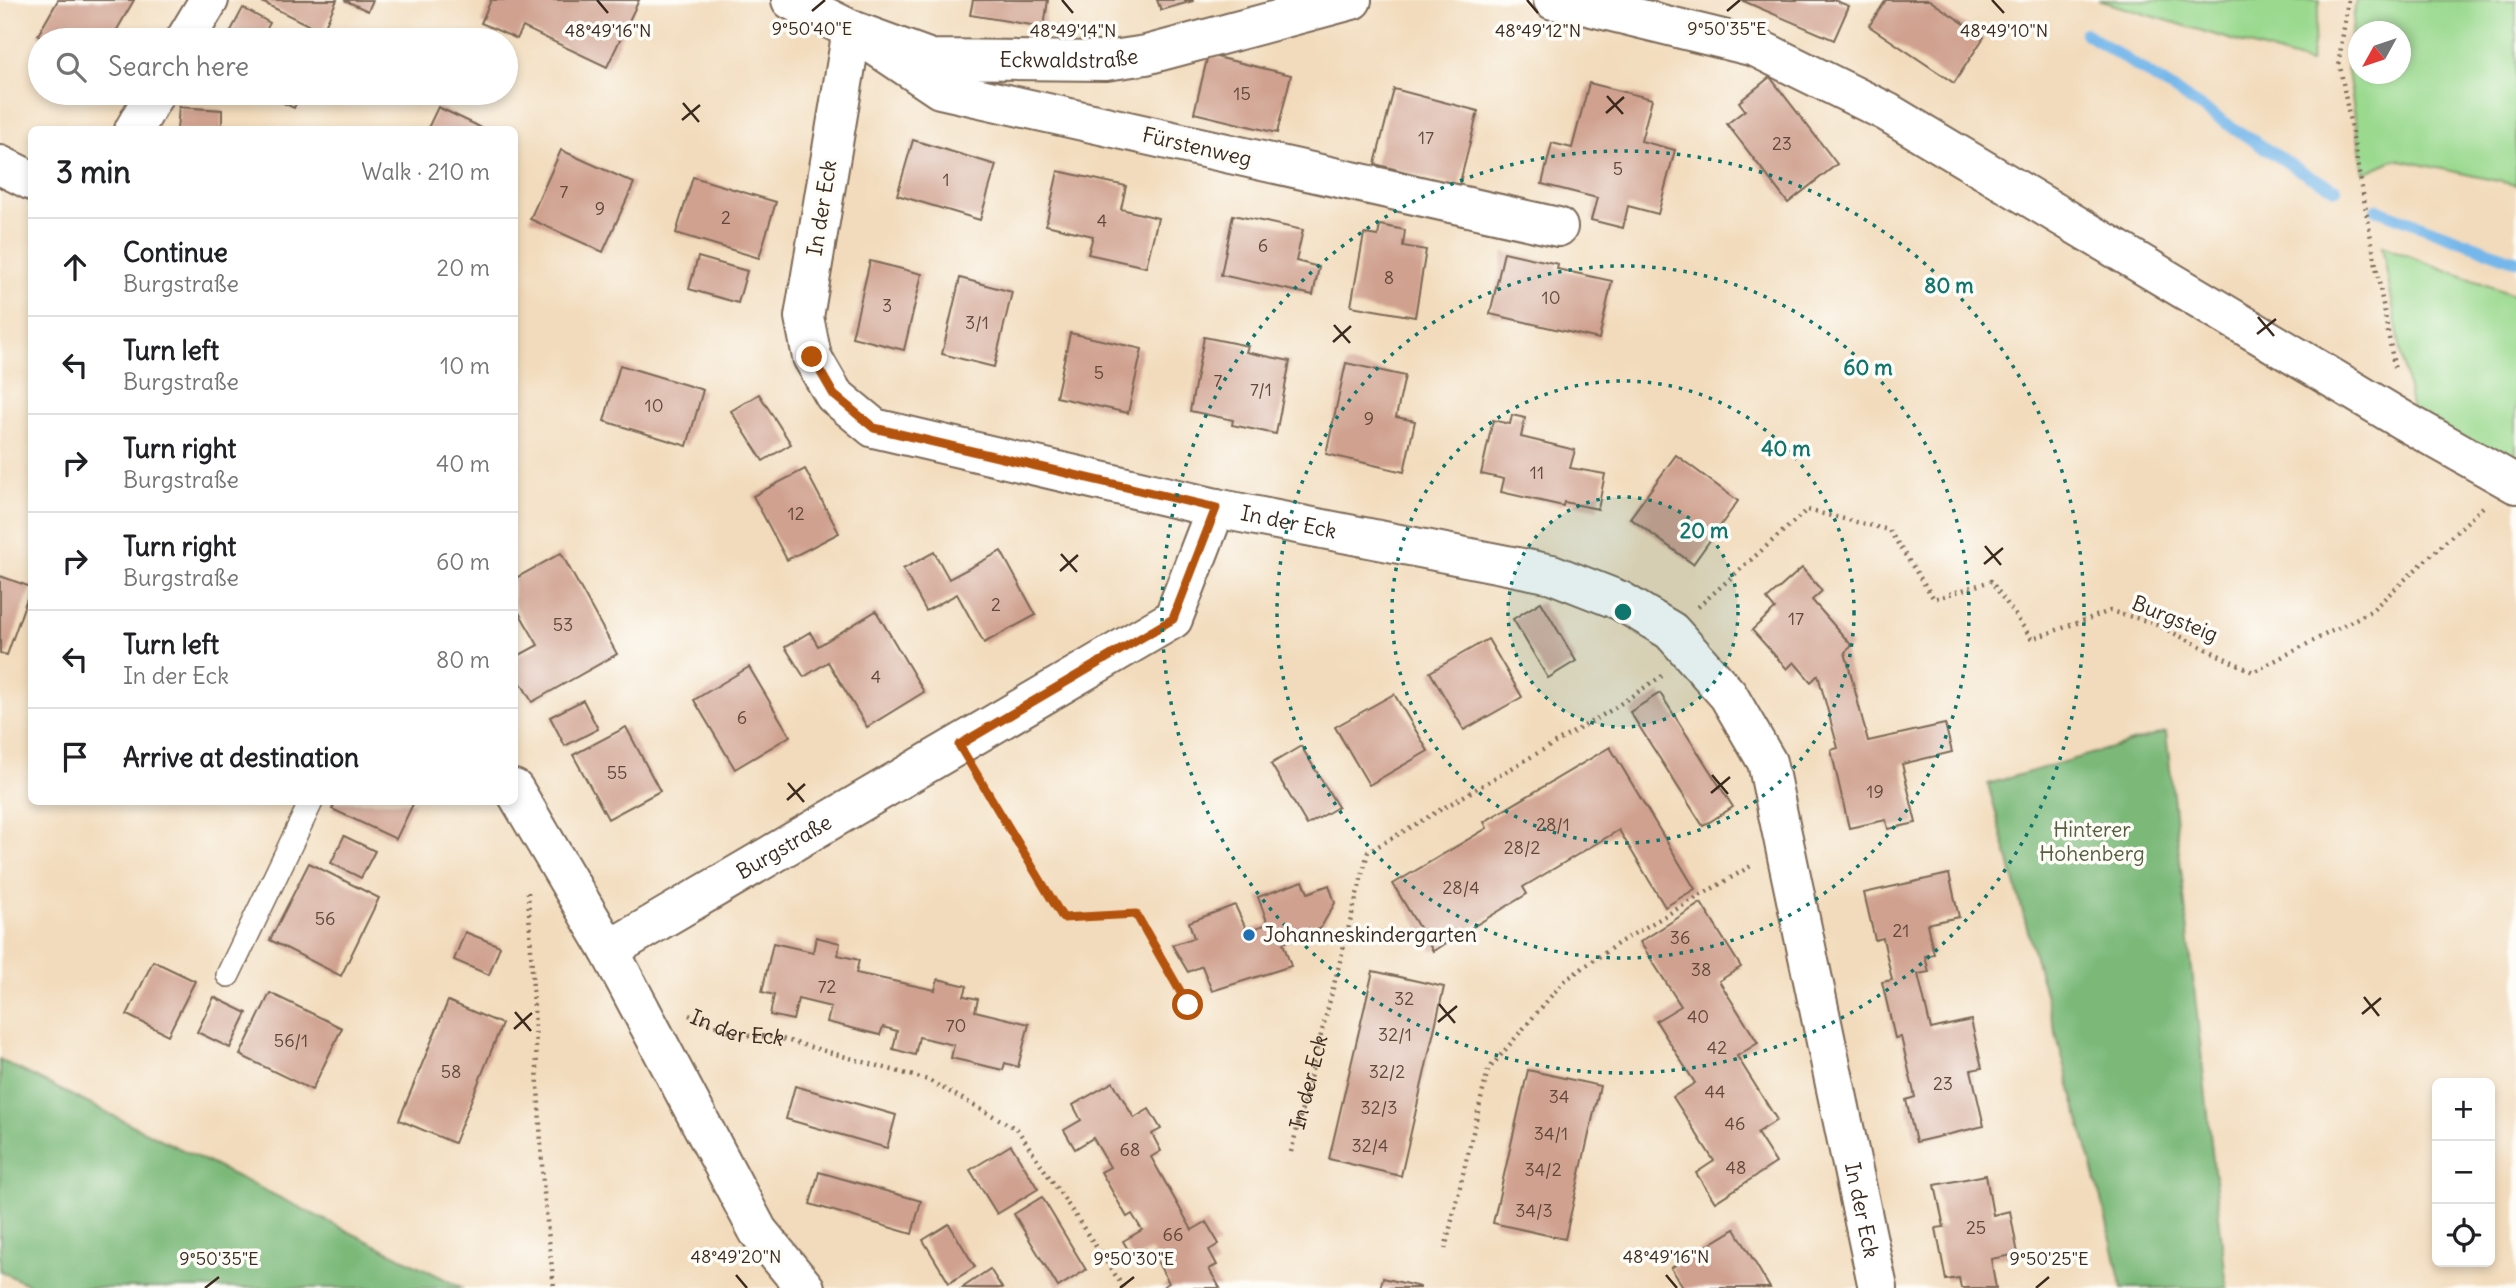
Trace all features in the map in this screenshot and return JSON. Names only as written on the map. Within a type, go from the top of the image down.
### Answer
[{"type":"street","points":[[193,28],[209,0]]},
{"type":"street","name":"Eckwaldstraße","points":[[791,0],[852,30],[931,59],[1106,61],[1146,55],[1352,0]]},
{"type":"street","points":[[1553,0],[1576,3],[1755,47],[1887,112],[2404,421],[2514,482]]},
{"type":"street","name":"Fürstenweg","points":[[852,30],[940,89],[1558,227]]},
{"type":"street","name":"In der Eck","points":[[852,30],[804,317],[812,357],[834,395],[874,428],[1216,508],[1552,574],[1621,601],[1681,644],[1728,695],[1768,762],[1878,1288]]},
{"type":"street","points":[[136,126],[148,105]]},
{"type":"street","points":[[0,165],[28,179]]},
{"type":"street","name":"Burgstraße","points":[[609,950],[1173,619],[1216,508]]},
{"type":"street","points":[[518,796],[609,950],[758,1231],[805,1288]]},
{"type":"lane","points":[[228,975],[310,805]]},
{"type":"path","points":[[2348,0],[2339,61],[2404,421]]},
{"type":"path","name":"Burgsteig","points":[[1681,644],[1807,510],[1889,530],[1934,599],[1991,581],[2032,639],[2110,611],[2151,622],[2253,672],[2371,611],[2514,482]]},
{"type":"path","name":"In der Eck","points":[[1291,1152],[1368,852],[1608,712],[1681,644]]},
{"type":"path","points":[[959,745],[1063,918],[1136,914],[1188,1005]]},
{"type":"path","points":[[1445,1249],[1488,1070],[1564,981],[1619,942],[1785,847]]},
{"type":"path","points":[[528,885],[544,1183],[554,1288]]},
{"type":"path","name":"In der Eck","points":[[631,990],[738,1035],[775,1037],[928,1080],[1017,1129],[1124,1288]]},
{"type":"green space","points":[[2098,0],[2320,0],[2310,63]]},
{"type":"green space","points":[[2356,0],[2516,0],[2516,185],[2396,159],[2364,173],[2350,84],[2411,84],[2411,21],[2353,21]]},
{"type":"green space","points":[[2382,246],[2516,296],[2516,478],[2412,412]]},
{"type":"green space","name":"Hinterer Hohenberg","points":[[2166,732],[2227,1288],[2122,1288],[2106,1218],[1988,784]]},
{"type":"green space","points":[[0,1060],[463,1288],[35,1288],[0,1271]]},
{"type":"building","points":[[58,0],[134,0],[118,28],[42,28]]},
{"type":"building","points":[[258,0],[337,0],[324,28],[314,28]]},
{"type":"building","points":[[344,0],[373,0],[368,11]]},
{"type":"building","points":[[491,0],[639,0],[607,67],[523,27],[518,37],[518,28],[492,28],[481,23]]},
{"type":"building","points":[[973,0],[1048,0],[1044,27],[970,15]]},
{"type":"building","points":[[1157,0],[1193,0],[1193,1],[1161,10]]},
{"type":"building","points":[[1741,0],[1834,0],[1849,6],[1834,40]]},
{"type":"building","points":[[1886,0],[1929,0],[1984,37],[1954,83],[1869,26]]},
{"type":"building","points":[[243,8],[270,23],[267,28],[232,28]]},
{"type":"building","points":[[1208,55],[1291,75],[1277,133],[1194,113]]},
{"type":"building","points":[[1770,77],[1837,164],[1788,203],[1727,124],[1745,110],[1739,102]]},
{"type":"building","points":[[1589,83],[1652,99],[1641,141],[1675,150],[1658,214],[1628,206],[1623,228],[1591,220],[1597,198],[1542,184],[1552,143],[1572,148]]},
{"type":"building","points":[[1394,89],[1478,111],[1459,186],[1375,164]]},
{"type":"building","points":[[179,107],[222,110],[222,126],[177,126]]},
{"type":"building","points":[[438,107],[478,126],[429,126]]},
{"type":"building","points":[[913,140],[996,165],[980,220],[897,195]]},
{"type":"building","points":[[561,150],[634,183],[603,252],[530,219]]},
{"type":"building","points":[[1058,171],[1126,186],[1121,209],[1158,218],[1146,267],[1088,254],[1093,236],[1046,225]]},
{"type":"building","points":[[693,177],[776,202],[759,258],[676,233]]},
{"type":"building","points":[[1233,215],[1303,230],[1296,261],[1319,267],[1313,295],[1221,275]]},
{"type":"building","points":[[1380,225],[1405,230],[1403,246],[1426,250],[1415,317],[1351,306],[1364,234],[1378,236]]},
{"type":"building","points":[[1504,252],[1558,264],[1557,269],[1612,281],[1599,339],[1490,314]]},
{"type":"building","points":[[698,257],[747,271],[738,303],[689,289]]},
{"type":"building","points":[[870,261],[922,274],[904,350],[852,337]]},
{"type":"building","points":[[960,278],[1012,292],[994,367],[942,354]]},
{"type":"building","points":[[1070,333],[1142,349],[1128,413],[1056,397]]},
{"type":"building","points":[[1204,337],[1248,346],[1246,352],[1290,361],[1276,434],[1232,425],[1233,420],[1190,411]]},
{"type":"building","points":[[1346,363],[1405,376],[1396,417],[1415,421],[1404,472],[1326,454]]},
{"type":"building","points":[[620,365],[703,390],[687,446],[604,421]]},
{"type":"building","points":[[759,394],[791,444],[763,461],[731,411]]},
{"type":"building","points":[[1512,415],[1525,418],[1521,437],[1575,450],[1570,468],[1605,474],[1598,509],[1564,502],[1563,506],[1501,492],[1504,479],[1481,474],[1493,420],[1510,424]]},
{"type":"building","points":[[1676,455],[1738,501],[1693,564],[1630,518]]},
{"type":"building","points":[[805,469],[839,533],[787,560],[753,496]]},
{"type":"building","points":[[1001,551],[1036,615],[984,643],[957,594],[926,611],[903,569],[934,552],[949,579]]},
{"type":"building","points":[[561,553],[617,654],[532,702],[518,678],[518,656],[538,645],[518,611],[518,577]]},
{"type":"building","points":[[1802,568],[1822,591],[1812,600],[1852,646],[1845,652],[1868,741],[1945,724],[1952,752],[1902,764],[1916,823],[1888,829],[1886,820],[1849,828],[1831,750],[1838,748],[1818,675],[1811,682],[1794,662],[1787,669],[1752,630],[1775,609],[1767,599]]},
{"type":"building","points":[[0,576],[28,586],[28,596],[7,655],[0,653]]},
{"type":"building","points":[[1541,602],[1576,661],[1548,678],[1513,619]]},
{"type":"building","points":[[876,611],[924,692],[867,727],[828,662],[804,677],[785,647],[810,632],[818,646]]},
{"type":"building","points":[[1488,639],[1522,697],[1464,730],[1430,672]]},
{"type":"building","points":[[749,667],[790,736],[735,769],[694,700]]},
{"type":"building","points":[[1660,693],[1733,807],[1703,826],[1630,712]]},
{"type":"building","points":[[1394,694],[1428,751],[1369,785],[1335,727]]},
{"type":"building","points":[[583,700],[598,729],[565,746],[550,717]]},
{"type":"building","points":[[626,727],[660,791],[608,819],[573,755]]},
{"type":"building","points":[[1301,746],[1338,807],[1307,825],[1271,764]]},
{"type":"building","points":[[1610,747],[1695,889],[1665,907],[1619,830],[1523,887],[1527,894],[1433,951],[1393,884],[1487,828],[1484,822]]},
{"type":"building","points":[[334,805],[413,805],[396,839],[332,809]]},
{"type":"building","points":[[344,836],[375,851],[361,878],[331,863]]},
{"type":"building","points":[[309,863],[379,898],[341,976],[270,940]]},
{"type":"building","points":[[1949,874],[1959,917],[1927,924],[1934,954],[1925,956],[1929,972],[1918,974],[1931,1029],[1971,1020],[1982,1068],[1971,1070],[1984,1126],[1916,1142],[1906,1100],[1915,1097],[1901,1037],[1895,1038],[1882,982],[1892,980],[1883,938],[1875,940],[1864,893]]},
{"type":"building","name":"Johanneskindergarten","points":[[1303,881],[1308,893],[1329,885],[1335,903],[1320,929],[1283,943],[1291,966],[1212,991],[1202,966],[1188,972],[1172,945],[1194,938],[1189,922],[1235,905],[1247,931],[1268,924],[1258,897]]},
{"type":"building","points":[[1701,903],[1741,967],[1719,981],[1758,1043],[1737,1056],[1777,1120],[1757,1133],[1776,1163],[1715,1202],[1696,1173],[1714,1161],[1673,1097],[1695,1083],[1656,1021],[1681,1006],[1640,942]]},
{"type":"building","points":[[465,932],[500,946],[489,975],[454,960]]},
{"type":"building","points":[[816,937],[840,943],[838,955],[859,960],[856,973],[935,990],[938,979],[967,986],[964,996],[978,999],[975,1011],[1029,1024],[1018,1067],[1005,1063],[1003,1070],[951,1058],[954,1045],[919,1037],[915,1055],[893,1049],[897,1031],[883,1027],[880,1035],[827,1022],[831,1007],[798,999],[793,1020],[770,1015],[774,995],[762,992],[773,943],[813,952]]},
{"type":"building","points":[[153,961],[195,981],[168,1035],[127,1015]]},
{"type":"building","points":[[1373,971],[1444,987],[1401,1176],[1329,1159]]},
{"type":"building","points":[[270,993],[342,1028],[312,1090],[240,1055]]},
{"type":"building","points":[[214,997],[247,1013],[230,1048],[197,1032]]},
{"type":"building","points":[[448,1001],[502,1024],[454,1143],[399,1120]]},
{"type":"building","points":[[1528,1070],[1600,1086],[1565,1239],[1493,1223]]},
{"type":"building","points":[[1113,1082],[1134,1118],[1149,1109],[1161,1129],[1152,1134],[1161,1151],[1151,1157],[1192,1230],[1206,1222],[1219,1244],[1209,1250],[1217,1265],[1209,1269],[1220,1288],[1161,1288],[1169,1283],[1151,1250],[1134,1260],[1123,1241],[1142,1230],[1132,1214],[1127,1217],[1101,1172],[1110,1167],[1093,1138],[1075,1149],[1064,1130],[1081,1120],[1073,1105]]},
{"type":"building","points":[[795,1086],[896,1115],[887,1148],[786,1119]]},
{"type":"building","points":[[1011,1145],[1038,1189],[997,1214],[970,1170]]},
{"type":"building","points":[[819,1172],[921,1201],[912,1234],[810,1204]]},
{"type":"building","points":[[1986,1175],[1993,1215],[2010,1211],[2018,1254],[1991,1259],[1996,1288],[1961,1288],[1959,1278],[1946,1280],[1936,1228],[1944,1227],[1935,1185]]},
{"type":"building","points":[[1042,1197],[1086,1270],[1058,1287],[1014,1214]]},
{"type":"building","points":[[949,1224],[975,1267],[949,1283],[923,1240]]},
{"type":"building","points":[[1735,1229],[1770,1288],[1684,1288],[1671,1268]]},
{"type":"building","points":[[990,1269],[1002,1288],[962,1288]]},
{"type":"building","points":[[1383,1278],[1420,1287],[1420,1288],[1380,1288]]},
{"type":"waterway","points":[[2085,33],[2307,175],[2336,189]]},
{"type":"waterway","points":[[2376,209],[2516,261]]},
{"type":"place","name":"Johanneskindergarten","points":[[1249,935]]},
{"type":"route","points":[[812,357],[834,395],[874,428],[1216,508],[1173,619],[959,745],[1063,918],[1136,914],[1188,1005]]}]
